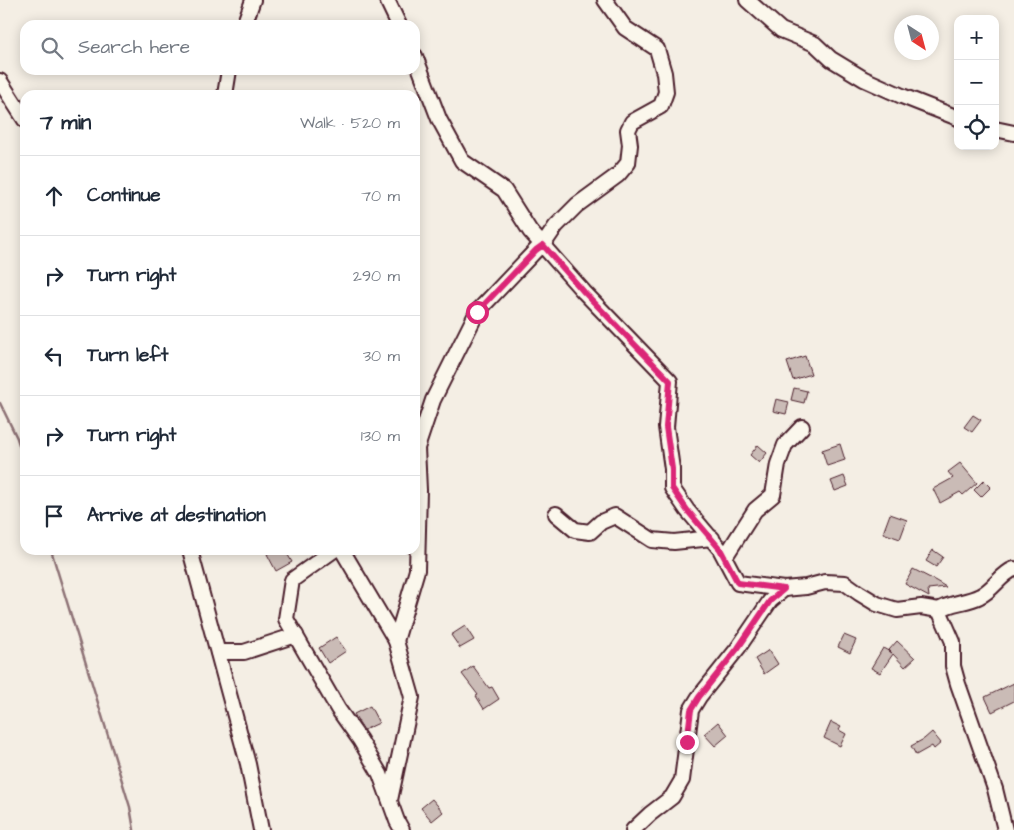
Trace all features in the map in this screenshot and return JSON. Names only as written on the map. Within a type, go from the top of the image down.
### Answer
[{"type":"street","points":[[246,20],[253,0]]},
{"type":"street","points":[[387,0],[397,20]]},
{"type":"street","points":[[420,439],[433,400],[477,312],[543,245],[556,226],[577,205],[618,175],[628,163],[630,145],[628,130],[632,122],[661,106],[666,92],[664,73],[657,49],[625,28],[605,0]]},
{"type":"street","points":[[746,0],[781,30],[814,44],[831,59],[864,79],[954,116]]},
{"type":"street","points":[[420,69],[439,119],[462,161],[504,190],[530,230],[543,245],[584,292],[670,381],[666,427],[672,469],[672,488],[687,510],[720,549],[738,583],[784,589],[806,587],[825,582],[845,582],[858,593],[877,604],[890,608],[897,610],[921,607],[939,610],[946,605],[966,602],[982,595],[1014,568]]},
{"type":"street","points":[[227,90],[228,75]]},
{"type":"street","points":[[0,81],[20,112]]},
{"type":"street","points":[[999,130],[1014,133]]},
{"type":"street","points":[[724,557],[755,510],[773,495],[778,464],[785,445],[802,427]]},
{"type":"street","points":[[556,514],[575,530],[590,532],[600,522],[615,516],[652,540],[674,542],[712,538]]},
{"type":"street","points":[[191,555],[248,764],[261,830]]},
{"type":"street","points":[[327,555],[292,580],[286,619],[338,709],[360,740],[380,774],[402,830]]},
{"type":"street","points":[[345,555],[396,641],[412,697],[390,801]]},
{"type":"street","points":[[396,641],[417,570],[417,555]]},
{"type":"street","points":[[632,830],[672,797],[682,780],[691,710],[738,648],[770,601],[784,589]]},
{"type":"street","points":[[939,610],[953,642],[953,666],[995,789],[1005,830]]},
{"type":"street","points":[[218,652],[244,652],[296,635]]},
{"type":"building","points":[[805,356],[811,374],[793,380],[787,362]]},
{"type":"building","points":[[794,388],[807,391],[804,403],[791,400]]},
{"type":"building","points":[[776,399],[789,402],[786,414],[773,411]]},
{"type":"building","points":[[973,415],[981,420],[972,432],[964,427]]},
{"type":"building","points":[[840,444],[845,460],[827,466],[822,450]]},
{"type":"building","points":[[758,445],[767,453],[759,463],[750,455]]},
{"type":"building","points":[[960,463],[977,483],[963,495],[960,492],[940,503],[933,489],[953,478],[948,472]]},
{"type":"building","points":[[844,476],[848,486],[835,491],[831,481]]},
{"type":"building","points":[[984,480],[991,487],[981,497],[974,490]]},
{"type":"building","points":[[890,514],[907,520],[900,539],[883,533]]},
{"type":"building","points":[[933,550],[943,557],[936,567],[926,561]]},
{"type":"building","points":[[268,555],[288,555],[292,562],[276,571]]},
{"type":"building","points":[[913,569],[946,587],[928,589],[929,597],[905,584]]},
{"type":"building","points":[[465,626],[474,640],[460,648],[451,635]]},
{"type":"building","points":[[844,635],[856,640],[850,653],[838,647]]},
{"type":"building","points":[[336,637],[346,651],[328,663],[319,648]]},
{"type":"building","points":[[897,641],[915,658],[905,667],[893,654],[880,673],[871,668],[883,648],[892,653],[889,650]]},
{"type":"building","points":[[769,650],[778,664],[764,674],[755,659]]},
{"type":"building","points":[[473,666],[489,688],[492,687],[499,699],[484,709],[476,696],[478,695],[462,674]]},
{"type":"building","points":[[1014,683],[1014,701],[992,712],[985,697]]},
{"type":"building","points":[[370,706],[379,723],[364,730],[354,714]]},
{"type":"building","points":[[718,722],[728,735],[715,746],[704,734]]},
{"type":"building","points":[[831,722],[841,727],[839,730],[846,734],[840,746],[824,738]]},
{"type":"building","points":[[932,732],[941,743],[934,749],[932,746],[916,755],[911,746]]},
{"type":"building","points":[[432,799],[443,812],[432,821],[421,808]]},
{"type":"waterway","points":[[0,403],[20,447]]},
{"type":"waterway","points":[[53,555],[130,807],[134,830]]},
{"type":"route","points":[[477,312],[543,245],[584,292],[670,381],[666,427],[672,469],[672,488],[687,510],[720,549],[738,583],[758,584],[784,589],[770,601],[738,648],[699,697],[691,710],[687,742]]}]
